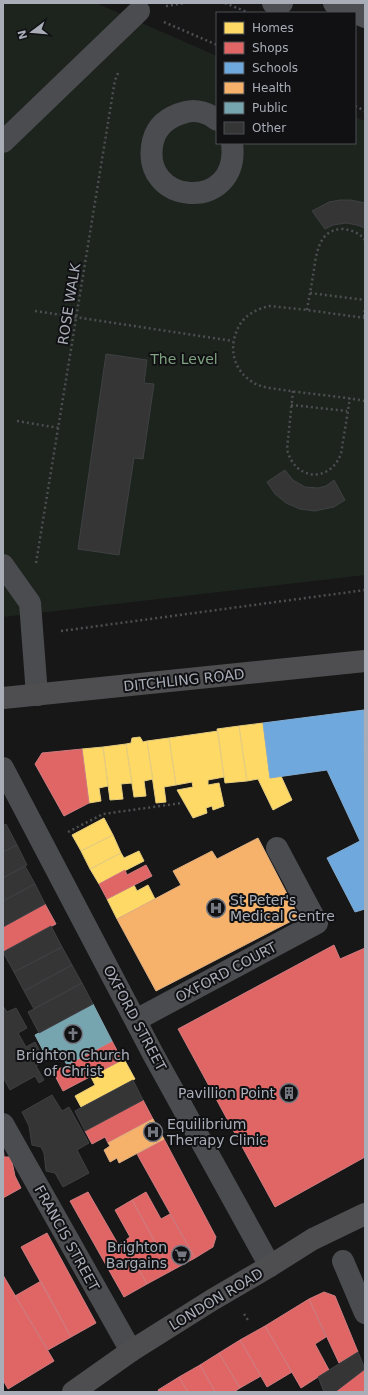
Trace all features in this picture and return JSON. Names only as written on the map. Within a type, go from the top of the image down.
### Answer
[{"type":"highway","name":"DITCHLING ROAD","points":[[3,698],[365,661]]},
{"type":"highway","name":"LONDON ROAD","points":[[73,1392],[131,1351],[212,1300],[313,1239],[365,1214]]},
{"type":"main road","points":[[273,3],[282,3]]},
{"type":"main road","points":[[334,3],[354,12]]},
{"type":"street","points":[[3,142],[139,11]]},
{"type":"street","points":[[216,119],[202,112],[187,111],[174,116],[162,124],[155,136],[151,150],[152,164],[159,177],[170,187],[183,192],[197,193],[210,189],[222,180],[230,169],[233,155],[232,144]]},
{"type":"street","points":[[3,565],[30,603],[31,635],[37,695]]},
{"type":"street","name":"OXFORD STREET","points":[[3,768],[153,1054],[270,1266]]},
{"type":"street","name":"OXFORD COURT","points":[[136,1020],[317,923],[277,848]]},
{"type":"street","name":"FRANCIS STREET","points":[[3,1124],[131,1351]]},
{"type":"street","points":[[343,1261],[365,1313]]},
{"type":"path","points":[[225,3],[246,12]]},
{"type":"path","points":[[139,11],[216,45]]},
{"type":"path","name":"ROSE WALK","points":[[30,603],[116,80],[120,66]]},
{"type":"path","points":[[307,310],[318,249],[324,238],[333,231],[340,229],[359,234],[365,240]]},
{"type":"path","points":[[310,293],[365,300]]},
{"type":"path","points":[[365,308],[364,318],[270,306],[248,315],[236,332],[234,340],[234,354],[237,365],[242,373],[251,381],[263,387],[365,401]]},
{"type":"path","points":[[35,311],[234,340]]},
{"type":"path","points":[[292,391],[287,449],[289,457],[296,467],[306,474],[322,473],[334,466],[338,460],[341,454],[350,398]]},
{"type":"path","points":[[291,405],[347,411]]},
{"type":"path","points":[[17,421],[59,428]]},
{"type":"path","points":[[31,635],[365,590]]},
{"type":"path","points":[[66,834],[103,814],[182,803]]},
{"type":"green space","name":"The Level","points":[[3,3],[96,3],[216,56],[216,144],[356,144],[356,117],[365,121],[365,575],[3,617]]},
{"type":"building: Homes","points":[[263,723],[270,778],[281,776],[292,800],[273,810],[258,779],[247,781],[239,726]]},
{"type":"building: Homes","points":[[239,726],[247,781],[225,783],[217,729]]},
{"type":"building: Homes","points":[[218,731],[224,777],[208,780],[208,785],[219,783],[224,806],[213,810],[212,806],[206,808],[207,813],[193,818],[177,790],[193,787],[192,782],[176,785],[169,738]]},
{"type":"building: Homes","points":[[140,737],[143,742],[147,741],[153,779],[144,781],[146,796],[134,797],[126,744],[131,743],[132,738]]},
{"type":"building: Homes","points":[[169,738],[176,785],[164,787],[166,802],[156,803],[147,741]]},
{"type":"building: Homes","points":[[126,744],[132,783],[121,784],[123,799],[110,800],[103,747]]},
{"type":"building: Homes","points":[[103,747],[108,786],[99,788],[101,801],[89,803],[82,749]]},
{"type":"building: Homes","points":[[104,818],[113,835],[81,851],[72,835]]},
{"type":"building: Homes","points":[[113,835],[121,853],[90,869],[81,851]]},
{"type":"building: Homes","points":[[139,851],[144,861],[99,884],[90,869],[121,853],[124,858]]},
{"type":"building: Homes","points":[[134,885],[137,891],[148,885],[155,899],[117,919],[107,899]]},
{"type":"building: Homes","points":[[124,1059],[135,1079],[81,1107],[75,1096],[95,1085],[91,1077]]},
{"type":"building: Shops","points":[[82,749],[89,803],[64,816],[35,764],[42,753]]},
{"type":"building: Shops","points":[[146,865],[152,876],[107,899],[99,884],[125,870],[127,875]]},
{"type":"building: Shops","points":[[45,904],[56,924],[3,952],[3,927]]},
{"type":"building: Shops","name":"Pavillion Point","points":[[334,945],[340,959],[365,948],[365,1157],[275,1207],[178,1029]]},
{"type":"building: Shops","points":[[112,1041],[122,1060],[63,1091],[53,1072]]},
{"type":"building: Shops","points":[[143,1100],[153,1119],[108,1143],[105,1137],[92,1144],[85,1131]]},
{"type":"building: Shops","points":[[164,1139],[216,1237],[213,1247],[195,1258],[137,1154]]},
{"type":"building: Shops","points":[[3,1145],[4,1157],[11,1157],[15,1176],[21,1188],[3,1198]]},
{"type":"building: Shops","points":[[88,1192],[118,1244],[123,1242],[147,1284],[124,1297],[70,1201]]},
{"type":"building: Shops","points":[[146,1192],[161,1219],[170,1214],[195,1258],[171,1271],[132,1200]]},
{"type":"building: Shops","points":[[132,1200],[171,1271],[147,1284],[123,1242],[130,1237],[115,1210]]},
{"type":"building: Shops","points":[[47,1233],[96,1323],[71,1337],[21,1247]]},
{"type":"building: Shops","points":[[3,1275],[54,1361],[8,1389],[3,1380]]},
{"type":"building: Shops","points":[[41,1281],[71,1337],[48,1350],[15,1296]]},
{"type":"building: Shops","points":[[324,1292],[335,1296],[358,1352],[339,1363],[309,1299]]},
{"type":"building: Shops","points":[[309,1299],[326,1337],[315,1344],[329,1370],[301,1388],[265,1326]]},
{"type":"building: Shops","points":[[265,1326],[292,1372],[267,1387],[240,1340]]},
{"type":"building: Shops","points":[[240,1340],[261,1376],[240,1388],[219,1353]]},
{"type":"building: Shops","points":[[219,1353],[240,1388],[234,1392],[215,1392],[200,1365]]},
{"type":"building: Shops","points":[[200,1365],[215,1392],[188,1392],[179,1377]]},
{"type":"building: Shops","points":[[365,1369],[365,1392],[335,1392]]},
{"type":"building: Shops","points":[[179,1377],[188,1392],[159,1392],[158,1390]]},
{"type":"building: Schools","points":[[364,710],[365,909],[355,912],[327,858],[360,841],[327,770],[270,778],[263,723]]},
{"type":"building: Health","name":"St Peter's Medical Centre","points":[[258,838],[299,917],[156,991],[117,919],[181,885],[173,871],[212,851],[217,859]]},
{"type":"building: Health","points":[[153,1119],[164,1139],[119,1163],[117,1158],[110,1162],[104,1150],[110,1146],[108,1143]]},
{"type":"building: Public","name":"Brighton Church of Christ","points":[[93,1004],[112,1041],[67,1065],[57,1047],[45,1054],[35,1035]]},
{"type":"building: Other","points":[[351,200],[365,203],[365,228],[346,223],[333,225],[325,229],[312,211],[329,202]]},
{"type":"building: Other","points":[[106,354],[147,360],[144,383],[154,384],[143,459],[134,458],[119,555],[78,549]]},
{"type":"building: Other","points":[[285,470],[293,480],[305,487],[318,488],[326,486],[334,480],[345,500],[334,507],[315,511],[300,509],[286,503],[275,494],[267,482]]},
{"type":"building: Other","points":[[6,824],[17,845],[3,852],[3,826]]},
{"type":"building: Other","points":[[17,845],[27,865],[3,878],[3,852]]},
{"type":"building: Other","points":[[25,866],[35,884],[3,901],[3,878]]},
{"type":"building: Other","points":[[35,884],[45,904],[3,927],[3,901]]},
{"type":"building: Other","points":[[51,926],[62,947],[14,972],[3,952]]},
{"type":"building: Other","points":[[62,947],[72,965],[24,991],[14,972]]},
{"type":"building: Other","points":[[72,965],[82,983],[34,1009],[24,991]]},
{"type":"building: Other","points":[[82,983],[93,1004],[39,1033],[28,1012]]},
{"type":"building: Other","points":[[3,1006],[7,1012],[16,1008],[27,1028],[18,1033],[26,1047],[35,1042],[45,1061],[36,1066],[44,1080],[39,1083],[35,1076],[10,1090],[3,1077]]},
{"type":"building: Other","points":[[133,1080],[143,1100],[85,1131],[75,1111]]},
{"type":"building: Other","points":[[52,1095],[62,1111],[69,1107],[89,1143],[77,1150],[89,1173],[63,1187],[55,1173],[46,1171],[44,1153],[41,1147],[32,1145],[29,1126],[22,1112]]},
{"type":"building: Other","points":[[358,1352],[365,1369],[335,1392],[324,1392],[318,1377]]},
{"type":"place","name":"St Peter's Medical Centre","points":[[216,908]]},
{"type":"place","name":"Brighton Church of Christ","points":[[73,1034]]},
{"type":"place","name":"Pavillion Point","points":[[289,1093]]},
{"type":"place","name":"Equilibrium Therapy Clinic","points":[[153,1132]]},
{"type":"place","name":"Brighton Bargains","points":[[181,1255]]}]
